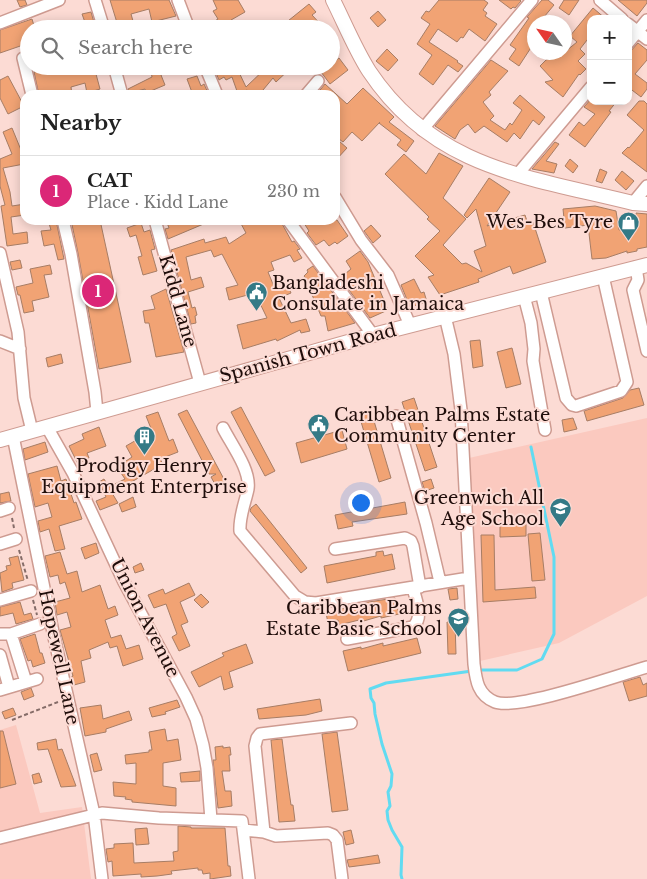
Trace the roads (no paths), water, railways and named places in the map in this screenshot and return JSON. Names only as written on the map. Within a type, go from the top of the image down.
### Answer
[{"type":"main road","points":[[333,0],[369,71],[398,108],[422,130],[468,157],[517,174],[640,204]]},
{"type":"main road","name":"Spanish Town Road","points":[[7,438],[373,335],[642,266]]},
{"type":"street","points":[[0,23],[59,0]]},
{"type":"street","points":[[95,0],[101,20]]},
{"type":"street","points":[[178,0],[186,20]]},
{"type":"street","points":[[422,130],[532,0]]},
{"type":"street","points":[[600,0],[617,15]]},
{"type":"street","points":[[632,39],[647,20]]},
{"type":"street","points":[[632,27],[647,39]]},
{"type":"street","points":[[27,75],[31,90]]},
{"type":"street","points":[[116,75],[121,90]]},
{"type":"street","points":[[209,75],[216,90]]},
{"type":"street","points":[[310,90],[318,81]]},
{"type":"street","points":[[517,174],[587,92]]},
{"type":"street","points":[[640,204],[647,186]]},
{"type":"street","points":[[340,205],[361,240],[388,276],[410,325]]},
{"type":"street","points":[[64,225],[78,294],[97,412]]},
{"type":"street","name":"Kidd Lane","points":[[156,225],[200,383]]},
{"type":"street","points":[[292,225],[373,335]]},
{"type":"street","points":[[0,253],[18,332],[24,398],[32,431]]},
{"type":"street","points":[[642,266],[633,290],[647,351]]},
{"type":"street","points":[[541,292],[566,398],[572,405],[576,406],[622,390],[627,382],[603,276]]},
{"type":"street","points":[[524,296],[531,322],[534,350],[532,361],[545,430]]},
{"type":"street","points":[[445,316],[454,354],[461,410],[476,680],[479,690],[496,702],[505,704],[529,702],[647,667]]},
{"type":"street","points":[[0,341],[20,349]]},
{"type":"street","points":[[396,416],[426,523],[440,582]]},
{"type":"street","name":"Union Avenue","points":[[47,427],[73,473],[124,582],[196,719],[207,768],[211,820]]},
{"type":"street","points":[[223,428],[248,478],[248,487],[239,523],[240,531],[295,596],[305,602],[316,603],[470,578]]},
{"type":"street","name":"Hopewell Lane","points":[[7,438],[94,814],[102,879]]},
{"type":"street","points":[[335,549],[405,538],[411,541],[413,546],[420,618],[418,623],[413,627],[347,640]]},
{"type":"street","points":[[0,544],[16,539]]},
{"type":"street","points":[[0,600],[31,591]]},
{"type":"street","points":[[0,655],[4,688],[32,681],[5,634],[40,624]]},
{"type":"street","points":[[264,832],[254,746],[260,734],[351,723]]},
{"type":"street","points":[[0,838],[102,813],[159,818],[242,821],[249,879]]},
{"type":"street","points":[[244,830],[264,832],[276,836],[328,833],[333,835],[337,840],[342,879]]},
{"type":"waterway","points":[[402,879],[402,847],[392,830],[387,811],[390,806],[388,792],[391,786],[392,774],[382,744],[370,689],[386,683],[479,670],[517,670],[542,659],[554,634],[554,557],[531,447]]},
{"type":"place","name":"Wes-Bes Tyre","points":[[629,241]]},
{"type":"place","name":"CAT","points":[[98,291]]},
{"type":"place","name":"Bangladeshi Consulate in Jamaica","points":[[256,312]]},
{"type":"place","name":"Caribbean Palms Estate Community Center","points":[[318,444]]},
{"type":"place","name":"Prodigy Henry Equipment Enterprise","points":[[144,455]]},
{"type":"place","name":"Greenwich All Age School","points":[[560,527]]},
{"type":"place","name":"Caribbean Palms Estate Basic School","points":[[458,637]]}]
